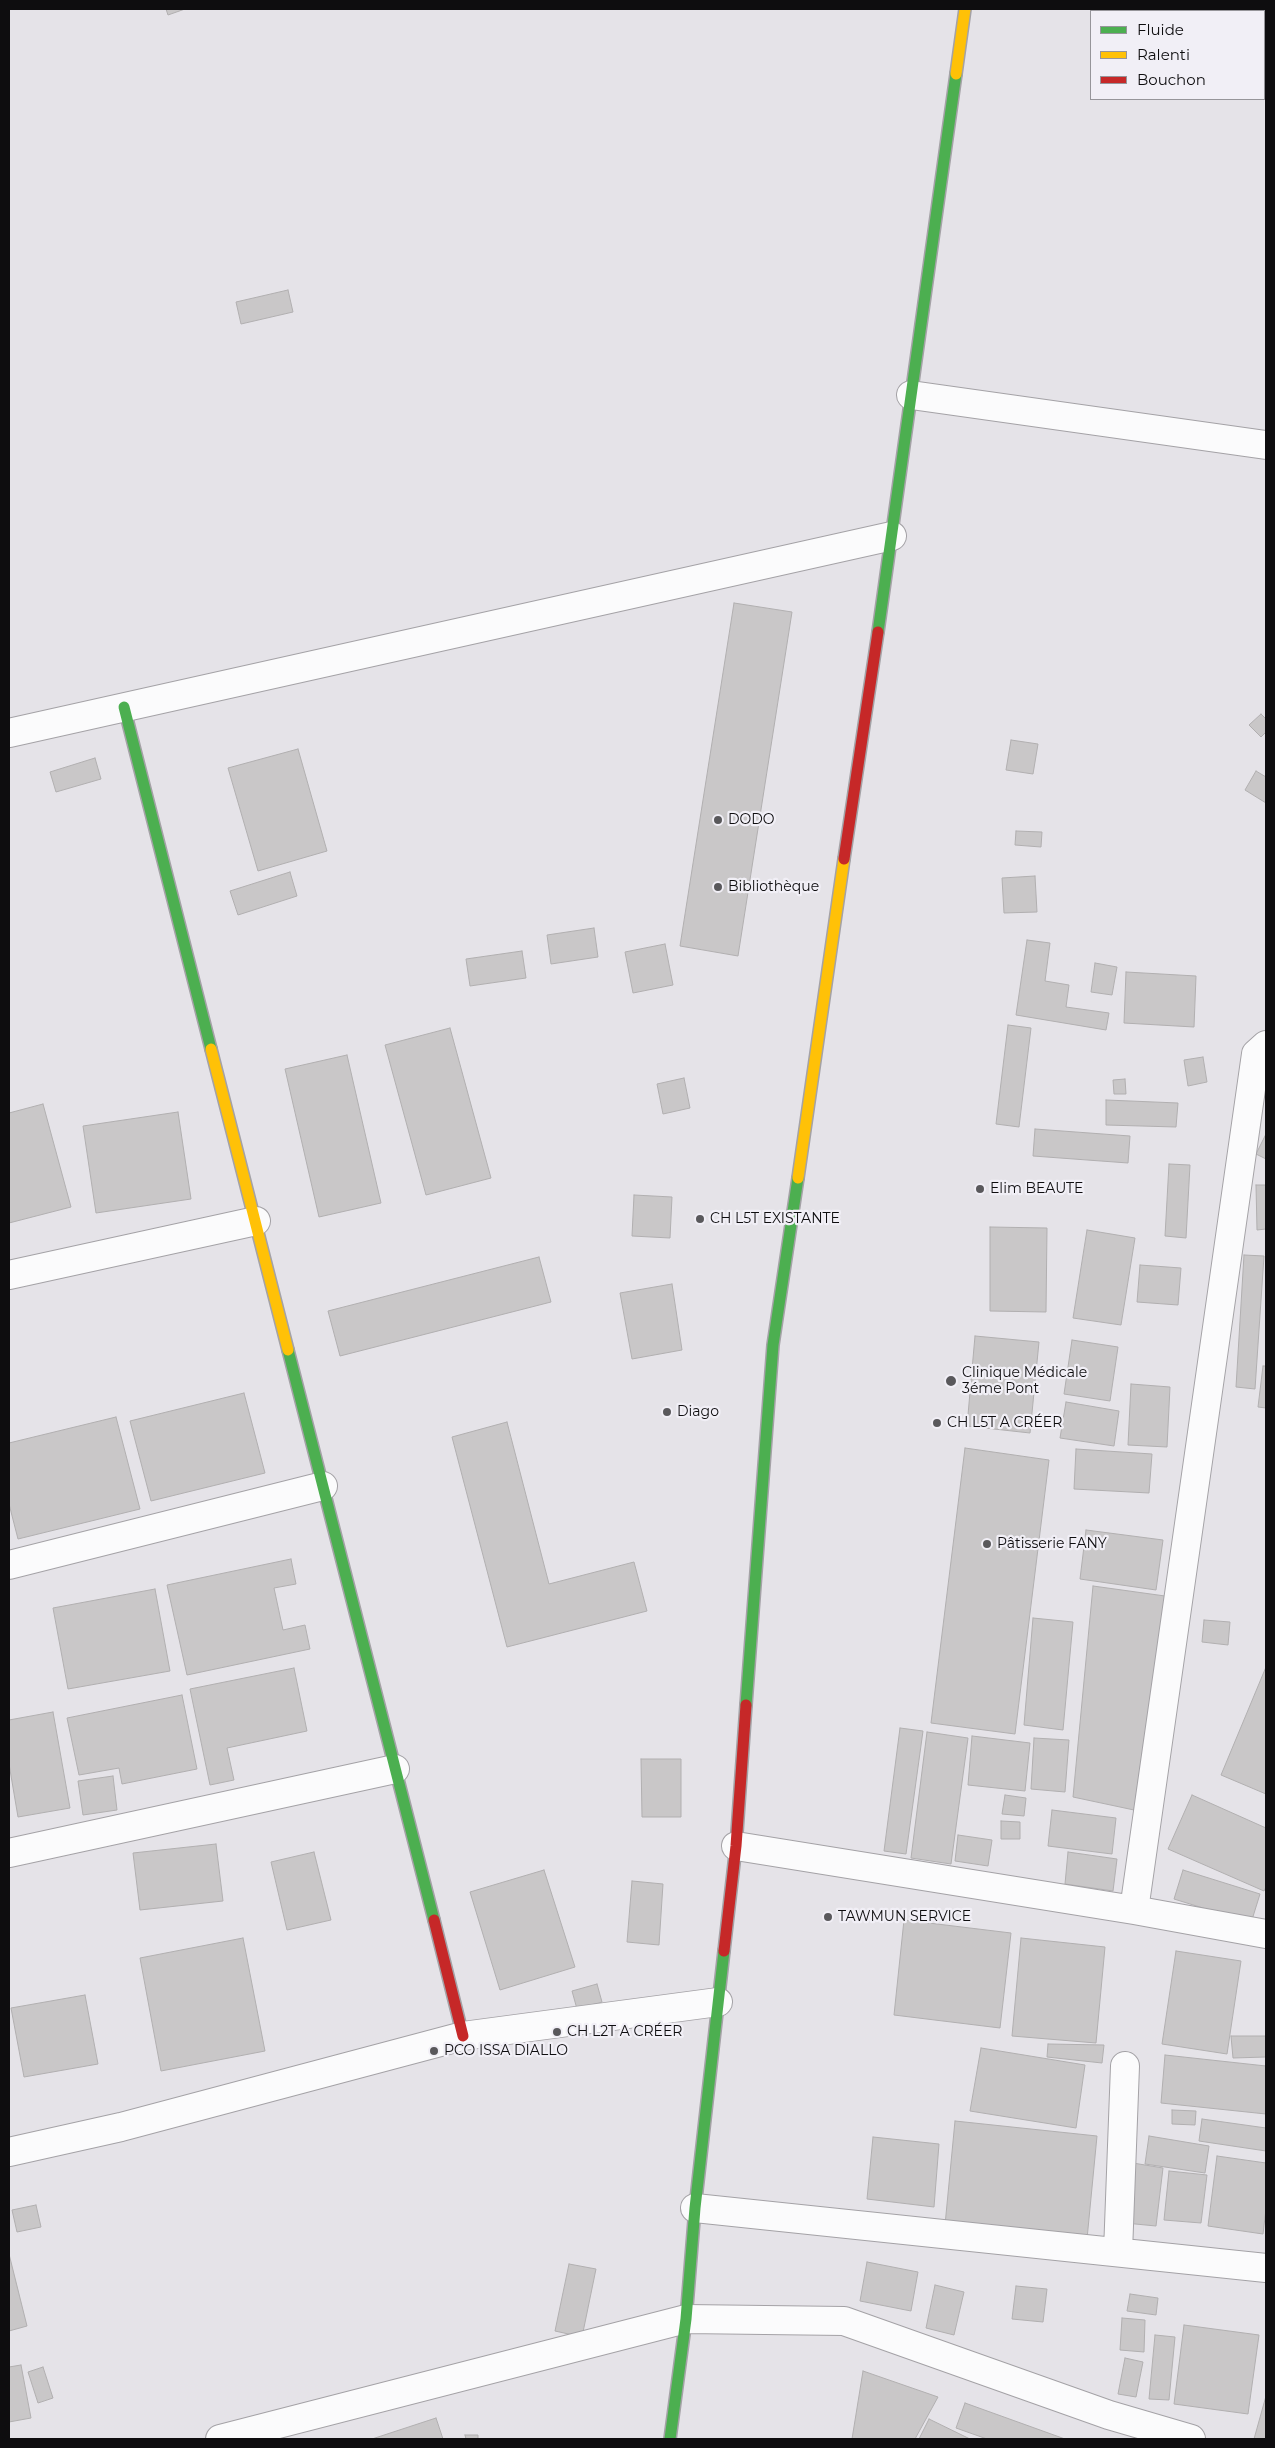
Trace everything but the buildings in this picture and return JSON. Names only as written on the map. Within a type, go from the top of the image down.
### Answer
[{"type":"main road","points":[[670,2439],[686,2319],[695,2208],[736,1846],[773,1345],[892,536],[965,9]]},
{"type":"main road","points":[[124,707],[462,2036]]},
{"type":"street","points":[[911,395],[1266,444]]},
{"type":"street","points":[[9,733],[892,536]]},
{"type":"street","points":[[1134,1910],[1256,1054],[1266,1045]]},
{"type":"street","points":[[9,1275],[256,1221]]},
{"type":"street","points":[[9,1565],[323,1486]]},
{"type":"street","points":[[9,1853],[395,1769]]},
{"type":"street","points":[[736,1846],[1134,1910],[1266,1934]]},
{"type":"street","points":[[9,2152],[122,2127],[462,2036],[718,2002]]},
{"type":"street","points":[[1118,2252],[1125,2066]]},
{"type":"street","points":[[695,2208],[1266,2268]]},
{"type":"street","points":[[220,2439],[686,2319],[844,2321],[1109,2415],[1192,2439]]},
{"type":"traffic: fast","points":[[878,632],[956,74]]},
{"type":"traffic: fast","points":[[124,707],[211,1049]]},
{"type":"traffic: fast","points":[[746,1705],[773,1345],[798,1178]]},
{"type":"traffic: fast","points":[[288,1350],[434,1920]]},
{"type":"traffic: fast","points":[[670,2439],[686,2319],[695,2208],[724,1951]]},
{"type":"traffic: slow","points":[[956,74],[965,9]]},
{"type":"traffic: slow","points":[[798,1178],[844,859]]},
{"type":"traffic: slow","points":[[211,1049],[288,1350]]},
{"type":"traffic: jam","points":[[844,859],[878,632]]},
{"type":"traffic: jam","points":[[724,1951],[736,1846],[746,1705]]},
{"type":"traffic: jam","points":[[434,1920],[463,2036]]},
{"type":"place","name":"DODO","points":[[718,820]]},
{"type":"place","name":"Bibliothèque","points":[[718,887]]},
{"type":"place","name":"Elim BEAUTE","points":[[980,1189]]},
{"type":"place","name":"CH L5T EXISTANTE","points":[[700,1219]]},
{"type":"place","name":"Clinique Médicale 3éme Pont","points":[[951,1381]]},
{"type":"place","name":"Diago","points":[[667,1412]]},
{"type":"place","name":"CH L5T A CRÉER","points":[[937,1423]]},
{"type":"place","name":"Pâtisserie FANY","points":[[987,1544]]},
{"type":"place","name":"TAWMUN SERVICE","points":[[828,1917]]},
{"type":"place","name":"CH L2T A CRÉER","points":[[557,2032]]},
{"type":"place","name":"PCO ISSA DIALLO","points":[[434,2051]]}]
